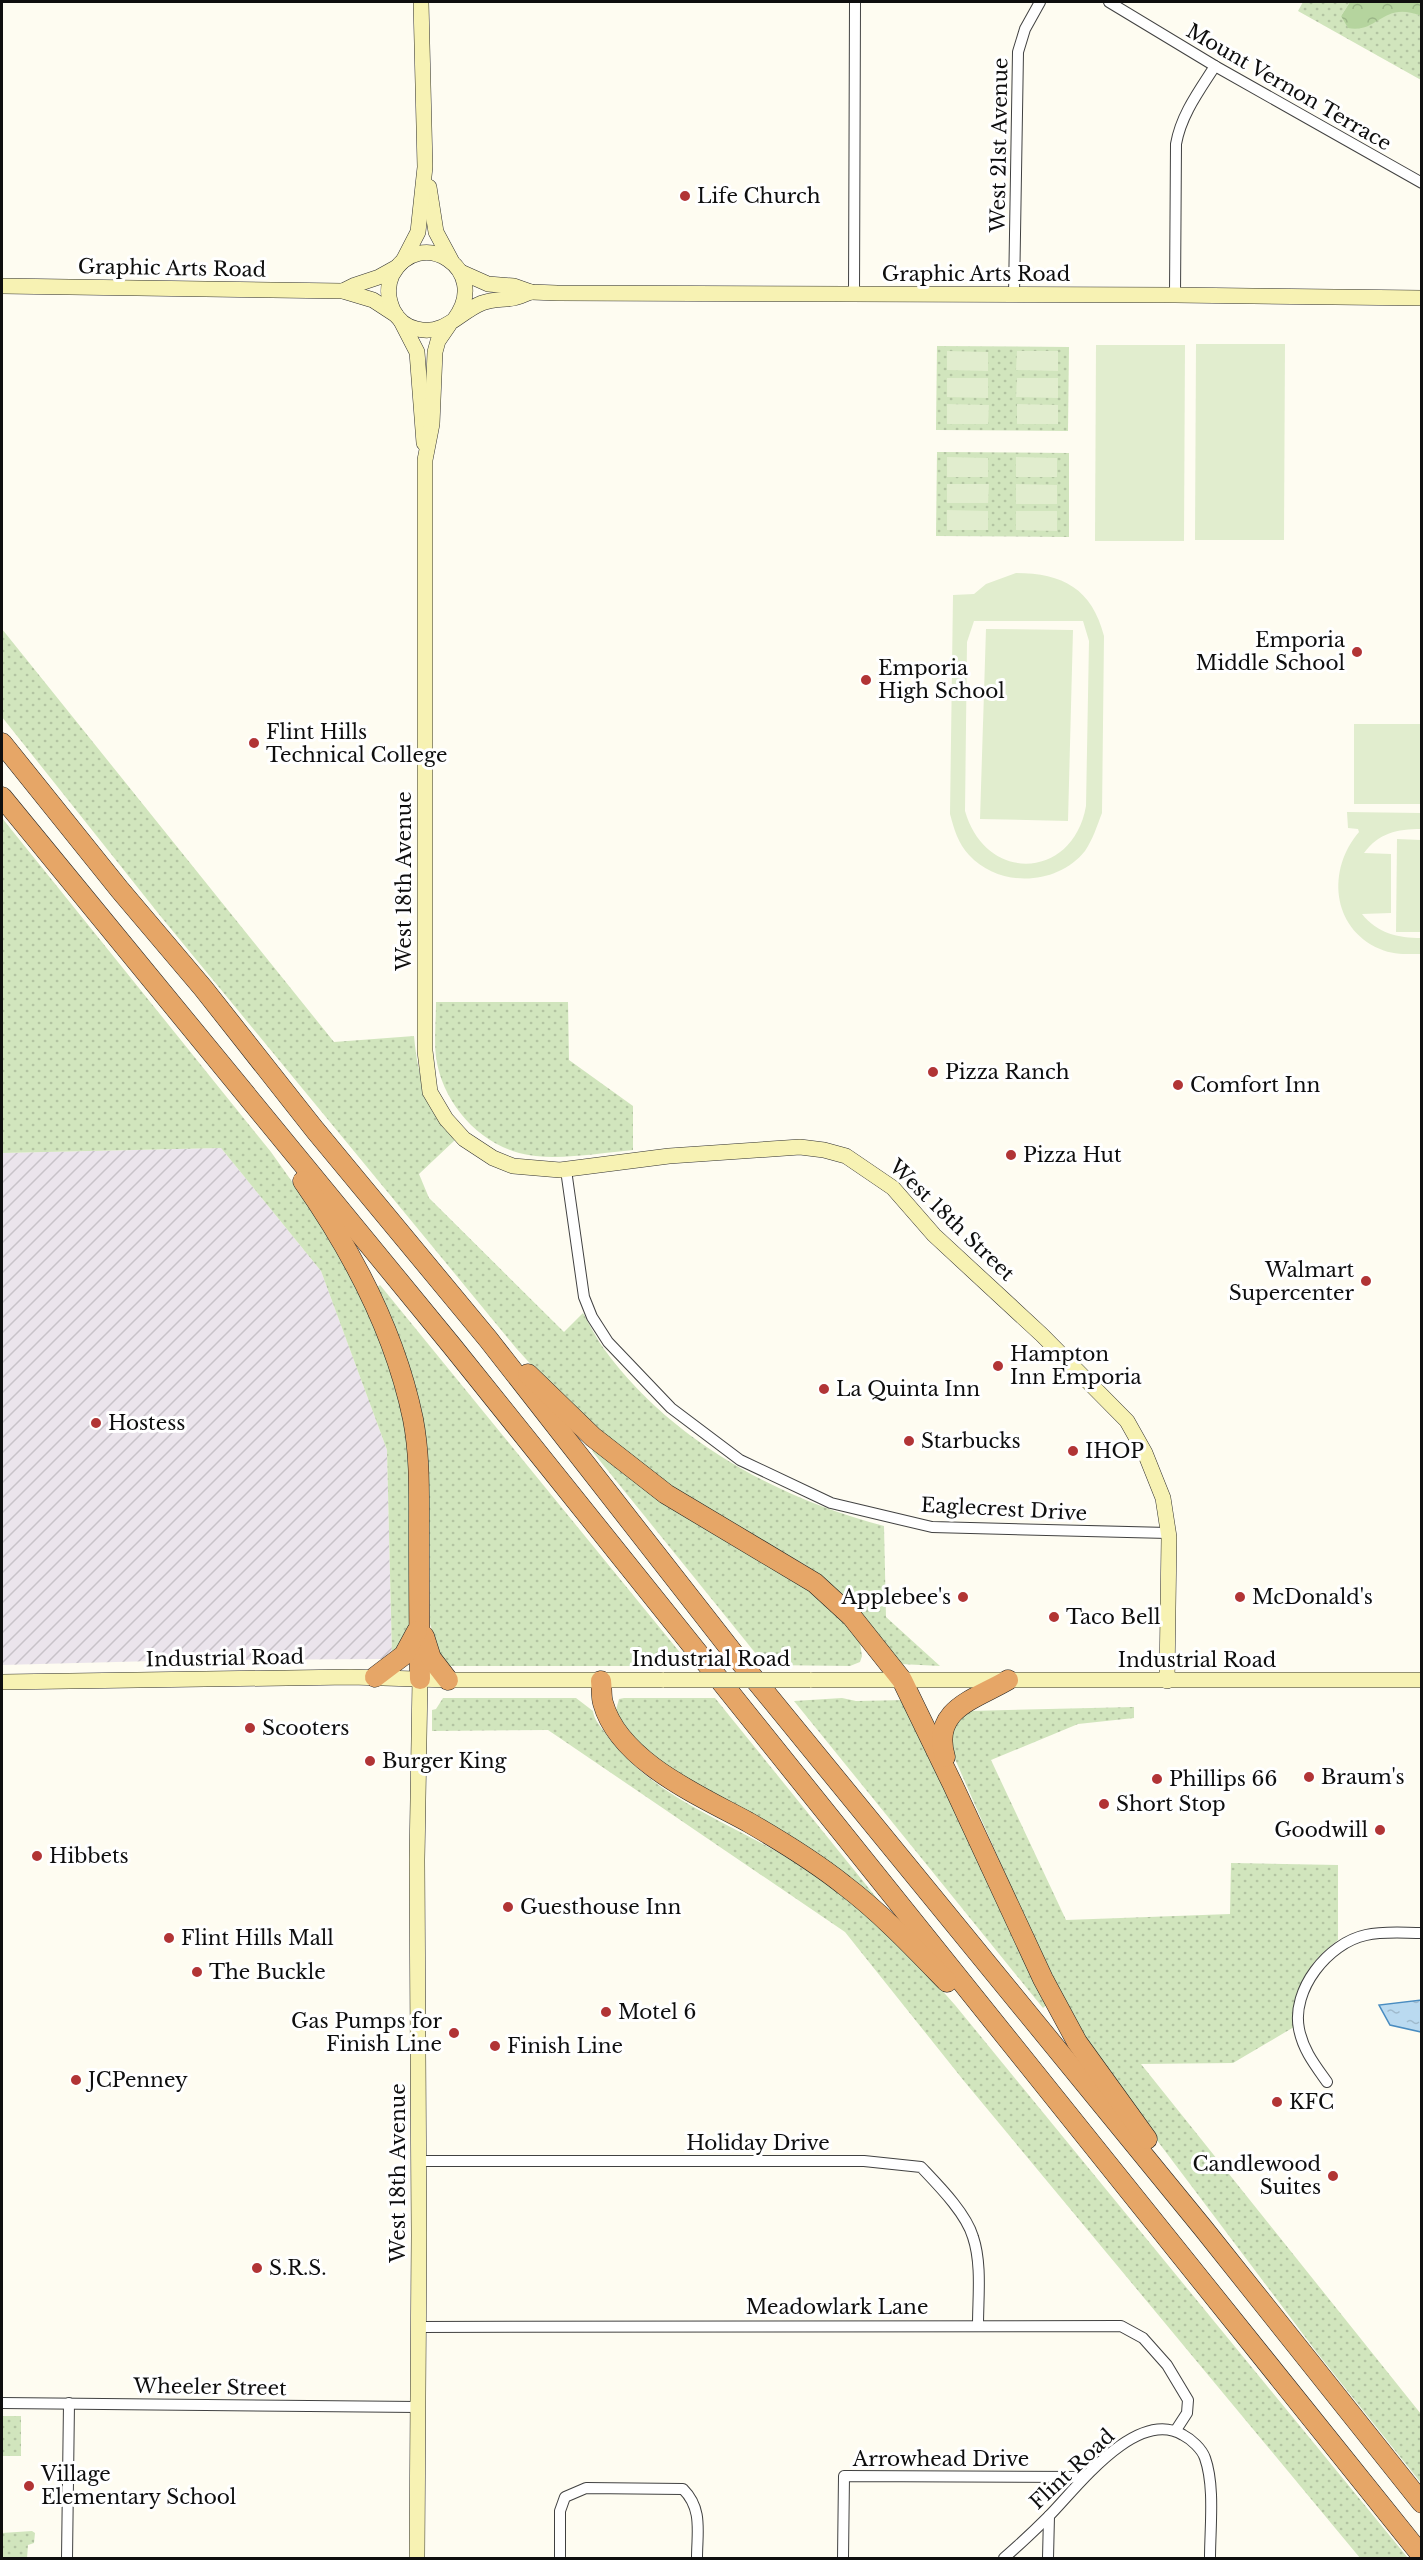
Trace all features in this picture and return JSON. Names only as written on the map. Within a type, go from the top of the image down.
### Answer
[{"type":"highway","points":[[2,743],[120,890],[203,988],[308,1122],[488,1339],[734,1654],[1203,2228],[1422,2503]]},
{"type":"highway","points":[[2,797],[453,1346],[1422,2556]]},
{"type":"highway","points":[[254,1102],[296,1172],[328,1218],[358,1270],[373,1299],[393,1349],[413,1420],[418,1463],[420,1679]]},
{"type":"highway","points":[[488,1339],[530,1375],[593,1437],[666,1494],[815,1583],[852,1617],[902,1680],[1043,1979],[1077,2042],[1181,2186],[1203,2228]]},
{"type":"highway","points":[[375,1677],[404,1655],[419,1626]]},
{"type":"highway","points":[[419,1626],[431,1658],[448,1680]]},
{"type":"highway","points":[[952,1783],[942,1747],[942,1728],[957,1708],[1008,1680]]},
{"type":"highway","points":[[602,1681],[602,1702],[612,1724],[631,1747],[663,1776],[788,1846],[844,1885],[896,1930],[958,1993],[990,2018]]},
{"type":"street","points":[[421,2],[425,166],[418,232],[391,278],[388,291],[390,303],[399,318],[412,328],[424,331],[437,330],[452,323],[462,310],[466,297],[466,284],[436,232],[429,179],[425,166]]},
{"type":"street","points":[[854,294],[855,2]]},
{"type":"street","name":"West 21st Avenue","points":[[1014,295],[1018,52],[1025,29],[1040,2]]},
{"type":"street","name":"Mount Vernon Terrace","points":[[1109,2],[1215,66],[1422,183]]},
{"type":"street","points":[[1176,295],[1176,144],[1185,116],[1215,66]]},
{"type":"street","points":[[400,264],[411,256],[434,253],[458,268]]},
{"type":"street","name":"Graphic Arts Road","points":[[343,291],[379,277],[400,264]]},
{"type":"street","name":"Graphic Arts Road","points":[[458,268],[488,284],[514,286],[531,292],[1422,298]]},
{"type":"street","name":"Graphic Arts Road","points":[[2,286],[343,291],[373,300],[399,318]]},
{"type":"street","name":"Graphic Arts Road","points":[[452,323],[481,303],[514,298],[531,292]]},
{"type":"street","name":"West 18th Avenue","points":[[399,318],[417,352],[421,381],[421,425],[425,452],[426,1058]]},
{"type":"street","name":"West 18th Avenue","points":[[425,452],[432,424],[435,352],[438,341],[452,323]]},
{"type":"street","name":"West 18th Street","points":[[426,1058],[430,1092],[446,1119],[464,1139],[493,1158],[513,1167],[566,1170],[669,1156],[800,1147],[846,1156],[893,1188],[934,1235],[1042,1335],[1127,1421],[1146,1453],[1163,1498],[1168,1533],[1167,1681]]},
{"type":"street","name":"Eaglecrest Drive","points":[[566,1170],[584,1297],[592,1317],[608,1342],[671,1408],[740,1460],[831,1503],[932,1527],[1011,1531],[1168,1533]]},
{"type":"street","name":"Industrial Road","points":[[2,1682],[375,1677],[602,1681],[1422,1680]]},
{"type":"street","name":"West 18th Avenue","points":[[417,2559],[417,1860],[420,1679]]},
{"type":"street","points":[[1327,2082],[1308,2056],[1298,2028],[1299,2008],[1306,1986],[1318,1968],[1345,1943],[1365,1935],[1422,1933]]},
{"type":"street","name":"Holiday Drive","points":[[418,2161],[864,2161],[921,2167],[949,2196],[973,2236],[978,2270],[978,2325]]},
{"type":"street","name":"Meadowlark Lane","points":[[418,2327],[1121,2326],[1143,2338],[1167,2365],[1188,2400],[1186,2413],[1176,2430]]},
{"type":"street","name":"Wheeler Street","points":[[2,2403],[418,2407]]},
{"type":"street","points":[[68,2559],[69,2403]]},
{"type":"street","name":"Flint Road","points":[[1004,2559],[1049,2516],[1084,2477],[1124,2443],[1139,2434],[1161,2429],[1176,2430]]},
{"type":"street","points":[[1176,2430],[1190,2438],[1205,2456],[1210,2494],[1210,2559]]},
{"type":"street","name":"Arrowhead Drive","points":[[843,2559],[844,2476],[1084,2477]]},
{"type":"street","points":[[560,2559],[560,2511],[565,2497],[586,2488],[684,2489],[693,2499],[697,2510],[697,2559]]},
{"type":"street","points":[[1048,2559],[1049,2516]]},
{"type":"shaded area","points":[[221,1148],[321,1271],[387,1450],[392,1656],[381,1659],[192,1660],[2,1665],[2,1153]]},
{"type":"green space","points":[[1303,2],[1350,2],[1341,16],[1371,24],[1382,15],[1394,11],[1407,11],[1421,16],[1421,80],[1298,11]]},
{"type":"green space","points":[[1350,2],[1421,2],[1421,16],[1398,12],[1358,29],[1348,28],[1341,16]]},
{"type":"green space","points":[[1196,344],[1285,344],[1284,540],[1195,540]]},
{"type":"green space","points":[[1096,345],[1185,345],[1184,541],[1095,541]]},
{"type":"green space","points":[[937,346],[1069,347],[1068,431],[936,430]]},
{"type":"green space","points":[[947,351],[988,352],[988,371],[947,370]]},
{"type":"green space","points":[[1017,351],[1058,351],[1058,371],[1016,370]]},
{"type":"green space","points":[[947,378],[988,378],[988,398],[947,397]]},
{"type":"green space","points":[[1017,378],[1058,378],[1058,398],[1016,397]]},
{"type":"green space","points":[[947,404],[989,405],[988,424],[947,424]]},
{"type":"green space","points":[[1017,404],[1058,405],[1058,424],[1017,424]]},
{"type":"green space","points":[[937,452],[1069,453],[1069,537],[936,536]]},
{"type":"green space","points":[[947,457],[988,458],[988,477],[947,477]]},
{"type":"green space","points":[[1016,457],[1057,458],[1057,477],[1016,477]]},
{"type":"green space","points":[[947,484],[989,484],[988,503],[947,503]]},
{"type":"green space","points":[[1016,484],[1057,485],[1057,504],[1016,504]]},
{"type":"green space","points":[[947,510],[988,511],[988,530],[947,530]]},
{"type":"green space","points":[[1016,511],[1057,511],[1057,531],[1016,530]]},
{"type":"green space","points":[[1016,573],[1048,576],[1061,581],[1083,595],[1092,606],[1104,636],[1102,813],[1085,851],[1073,863],[1059,871],[1028,879],[996,873],[981,866],[962,846],[950,814],[953,595],[974,594],[986,584]],"holes":[[[974,621],[1083,621],[1089,641],[1086,806],[1078,830],[1065,848],[1048,859],[1028,864],[1009,861],[991,851],[976,835],[965,811],[967,642]]]},
{"type":"green space","points":[[2,629],[334,1042],[414,1036],[418,1066],[426,1092],[437,1116],[455,1140],[419,1174],[429,1198],[564,1332],[583,1313],[604,1349],[630,1381],[660,1411],[693,1437],[766,1482],[805,1500],[884,1526],[886,1617],[940,1666],[901,1664],[838,1591],[807,1566],[664,1485],[563,1400],[516,1348],[162,918],[2,717]]},
{"type":"green space","points":[[986,629],[1073,630],[1068,821],[980,819]]},
{"type":"green space","points":[[1354,724],[1421,724],[1421,804],[1354,804]]},
{"type":"green space","points":[[1347,812],[1421,813],[1421,829],[1389,834],[1376,841],[1364,853],[1391,854],[1391,913],[1362,914],[1374,926],[1388,933],[1421,938],[1421,954],[1395,953],[1380,949],[1364,939],[1343,913],[1339,896],[1342,863],[1359,832],[1358,829],[1348,828]]},
{"type":"green space","points":[[2,818],[271,1152],[305,1200],[363,1296],[387,1358],[404,1417],[410,1468],[412,1625],[392,1656],[387,1450],[321,1271],[221,1148],[2,1153]]},
{"type":"green space","points":[[1397,839],[1421,840],[1421,932],[1396,932]]},
{"type":"green space","points":[[436,1002],[568,1002],[569,1060],[633,1106],[633,1150],[576,1156],[532,1156],[503,1147],[475,1129],[454,1104],[445,1089],[440,1073],[436,1057]]},
{"type":"green space","points":[[380,1285],[691,1666],[679,1666],[667,1652],[659,1653],[656,1666],[448,1666],[443,1662],[430,1624],[429,1514],[376,1288]]},
{"type":"green space","points":[[596,1448],[804,1582],[859,1637],[862,1656],[860,1662],[850,1666],[765,1665],[592,1451]]},
{"type":"green space","points":[[443,1698],[576,1698],[593,1711],[596,1720],[627,1759],[651,1779],[678,1798],[792,1860],[838,1892],[873,1922],[955,2005],[1408,2558],[1360,2558],[964,2081],[845,1932],[548,1730],[432,1731],[432,1710],[436,1709]]},
{"type":"green space","points":[[715,1698],[888,1912],[690,1785],[623,1730],[616,1710],[619,1699]]},
{"type":"green space","points":[[842,1698],[856,1701],[906,1700],[1049,2003],[1043,2008],[794,1701]]},
{"type":"green space","points":[[1134,1707],[1134,1718],[1078,1724],[991,1760],[1066,1920],[1230,1914],[1231,1863],[1338,1865],[1338,1940],[1309,1968],[1297,1999],[1294,2027],[1233,2063],[1141,2064],[1421,2414],[1421,2483],[1318,2354],[1101,2066],[1050,1976],[951,1750],[953,1724],[969,1711]]},
{"type":"green space","points":[[2,2416],[21,2416],[21,2456],[2,2456]]},
{"type":"green space","points":[[32,2531],[35,2533],[34,2543],[28,2545],[27,2558],[2,2558],[2,2533]]},
{"type":"water","points":[[1421,2000],[1421,2032],[1390,2025],[1379,2005]]},
{"type":"place","name":"Life Church","points":[[685,196]]},
{"type":"place","name":"Emporia Middle School","points":[[1357,652]]},
{"type":"place","name":"Emporia High School","points":[[866,680]]},
{"type":"place","name":"Flint Hills Technical College","points":[[254,743]]},
{"type":"place","name":"Pizza Ranch","points":[[933,1072]]},
{"type":"place","name":"Comfort Inn","points":[[1178,1085]]},
{"type":"place","name":"Pizza Hut","points":[[1011,1155]]},
{"type":"place","name":"Walmart Supercenter","points":[[1366,1281]]},
{"type":"place","name":"Hampton Inn Emporia","points":[[998,1366]]},
{"type":"place","name":"La Quinta Inn","points":[[824,1389]]},
{"type":"place","name":"Hostess","points":[[96,1423]]},
{"type":"place","name":"Starbucks","points":[[909,1441]]},
{"type":"place","name":"IHOP","points":[[1073,1451]]},
{"type":"place","name":"Applebee's","points":[[963,1597]]},
{"type":"place","name":"McDonald's","points":[[1240,1597]]},
{"type":"place","name":"Taco Bell","points":[[1054,1617]]},
{"type":"place","name":"Scooters","points":[[250,1728]]},
{"type":"place","name":"Burger King","points":[[370,1761]]},
{"type":"place","name":"Braum's","points":[[1309,1777]]},
{"type":"place","name":"Phillips 66","points":[[1157,1779]]},
{"type":"place","name":"Short Stop","points":[[1104,1804]]},
{"type":"place","name":"Goodwill","points":[[1380,1830]]},
{"type":"place","name":"Hibbets","points":[[37,1856]]},
{"type":"place","name":"Guesthouse Inn","points":[[508,1907]]},
{"type":"place","name":"Flint Hills Mall","points":[[169,1938]]},
{"type":"place","name":"The Buckle","points":[[197,1972]]},
{"type":"place","name":"Motel 6","points":[[606,2012]]},
{"type":"place","name":"Gas Pumps for Finish Line","points":[[454,2033]]},
{"type":"place","name":"Finish Line","points":[[495,2046]]},
{"type":"place","name":"JCPenney","points":[[76,2080]]},
{"type":"place","name":"KFC","points":[[1277,2102]]},
{"type":"place","name":"Candlewood Suites","points":[[1333,2176]]},
{"type":"place","name":"S.R.S.","points":[[257,2268]]},
{"type":"place","name":"Village Elementary School","points":[[29,2486]]}]
